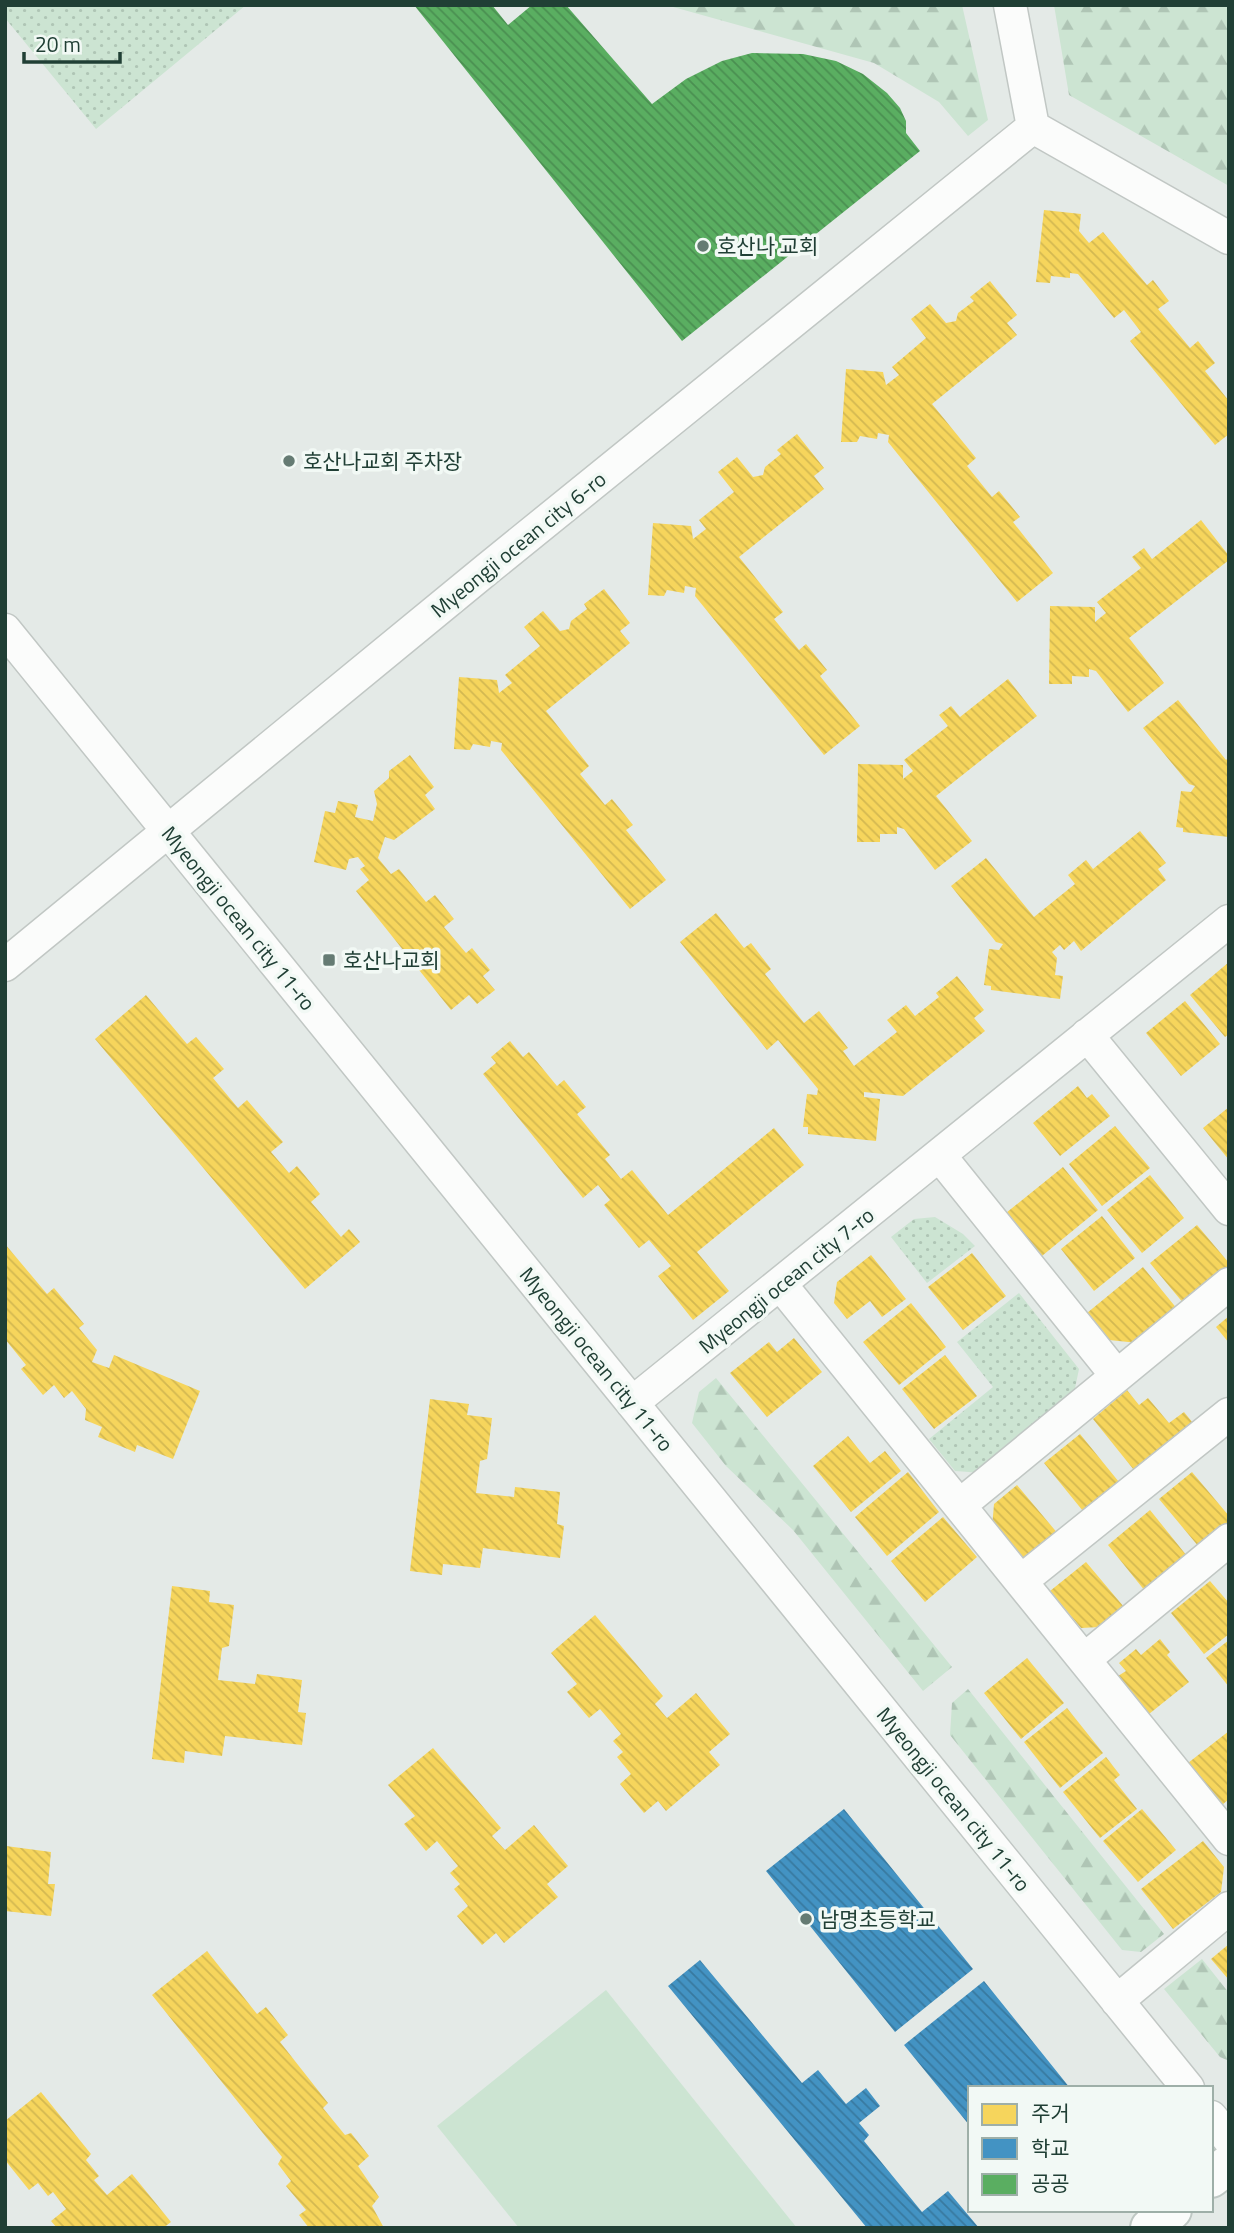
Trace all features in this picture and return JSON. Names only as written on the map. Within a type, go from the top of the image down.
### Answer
[{"type":"main road","points":[[1213,2176],[1229,2164]]},
{"type":"main road","points":[[1150,2228],[1170,2212]]},
{"type":"street","points":[[1010,5],[1033,127],[1229,238]]},
{"type":"street","name":"Myeongji ocean city 6-ro","points":[[5,965],[1033,127]]},
{"type":"street","name":"Myeongji ocean city 11-ro","points":[[5,630],[1186,2086]]},
{"type":"street","name":"Myeongji ocean city 7-ro","points":[[632,1403],[1229,921]]},
{"type":"street","points":[[1087,1035],[1229,1209]]},
{"type":"street","points":[[940,1156],[1117,1376]]},
{"type":"street","points":[[960,1505],[1229,1284]]},
{"type":"street","points":[[780,1285],[1229,1839]]},
{"type":"street","points":[[1021,1581],[1229,1414]]},
{"type":"street","points":[[1085,1659],[1229,1540]]},
{"type":"street","points":[[1118,2001],[1229,1908]]},
{"type":"street","points":[[1213,2119],[1229,2139]]},
{"type":"green space","points":[[5,5],[246,5],[96,129],[5,18]]},
{"type":"green space","points":[[666,5],[962,5],[988,120],[968,136],[939,102],[874,63]]},
{"type":"green space","points":[[1054,5],[1229,5],[1229,186],[1069,95]]},
{"type":"green space","points":[[935,1217],[963,1234],[975,1246],[927,1283],[891,1237],[914,1219]]},
{"type":"green space","points":[[1019,1293],[1079,1369],[1073,1398],[983,1473],[955,1471],[929,1439],[993,1387],[957,1342]]},
{"type":"green space","points":[[716,1378],[952,1667],[923,1691],[793,1530],[726,1466],[692,1423],[699,1392]]},
{"type":"green space","points":[[968,1689],[1164,1934],[1141,1952],[1122,1950],[950,1735],[952,1703]]},
{"type":"green space","points":[[1202,1959],[1229,1993],[1229,2061],[1220,2057],[1164,1989]]},
{"type":"green space","points":[[606,1990],[797,2228],[519,2228],[437,2126]]},
{"type":"building: 주거","points":[[1044,210],[1081,214],[1079,231],[1089,243],[1103,232],[1147,285],[1153,280],[1169,301],[1158,309],[1190,348],[1198,341],[1215,363],[1205,371],[1229,401],[1229,434],[1215,445],[1130,341],[1141,332],[1124,310],[1114,318],[1078,274],[1070,273],[1070,278],[1051,276],[1050,283],[1036,282]]},
{"type":"building: 주거","points":[[990,281],[1017,315],[1007,323],[1017,335],[932,404],[976,458],[967,466],[992,497],[999,491],[1020,517],[1013,522],[1053,573],[1017,602],[888,442],[889,435],[878,433],[877,439],[860,436],[857,442],[841,442],[846,369],[883,372],[886,385],[899,375],[892,367],[926,338],[911,319],[930,304],[946,323],[956,321],[958,313],[974,301],[970,297]]},
{"type":"building: 주거","points":[[797,434],[824,468],[814,476],[824,489],[739,557],[783,612],[774,619],[799,650],[806,644],[827,670],[820,676],[860,726],[824,755],[695,596],[696,588],[685,586],[684,593],[667,590],[664,596],[648,595],[653,523],[691,526],[693,539],[706,529],[699,520],[734,492],[718,472],[737,457],[753,477],[763,475],[765,467],[781,454],[777,450]]},
{"type":"building: 주거","points":[[1201,520],[1229,556],[1229,560],[1129,638],[1164,683],[1128,712],[1096,671],[1089,669],[1089,677],[1072,676],[1072,684],[1049,684],[1050,606],[1095,607],[1095,622],[1106,613],[1097,602],[1141,568],[1132,557],[1144,548],[1152,559]]},
{"type":"building: 주거","points":[[604,589],[630,623],[620,631],[630,643],[546,711],[589,766],[580,774],[605,805],[612,799],[633,825],[626,830],[666,880],[630,909],[501,750],[502,743],[491,741],[490,747],[473,744],[470,750],[454,749],[459,677],[497,680],[499,693],[512,683],[505,675],[540,646],[524,627],[543,611],[560,631],[569,629],[571,621],[587,609],[584,604]]},
{"type":"building: 주거","points":[[1008,679],[1037,716],[936,796],[972,841],[935,870],[904,829],[897,827],[897,834],[880,834],[880,842],[857,842],[858,764],[903,765],[903,779],[913,771],[904,760],[948,726],[939,715],[951,706],[960,717]]},
{"type":"building: 주거","points":[[1178,700],[1226,760],[1229,757],[1229,837],[1183,832],[1183,828],[1176,827],[1181,791],[1191,792],[1195,786],[1189,784],[1143,728]]},
{"type":"building: 주거","points":[[410,755],[434,787],[425,795],[435,809],[394,840],[385,837],[378,858],[391,874],[399,869],[426,902],[435,895],[454,919],[444,927],[466,953],[472,948],[490,970],[483,976],[495,990],[477,1004],[469,995],[451,1010],[356,891],[369,880],[360,869],[365,866],[358,857],[349,859],[346,870],[314,862],[325,811],[335,813],[338,801],[358,805],[355,817],[373,821],[377,804],[374,791],[389,778],[389,771]]},
{"type":"building: 주거","points":[[1140,831],[1166,863],[1158,869],[1166,880],[1081,951],[1074,941],[1064,950],[1060,945],[1052,952],[1057,958],[1055,975],[1063,976],[1060,999],[991,990],[991,986],[984,985],[989,949],[999,950],[1003,944],[996,942],[951,886],[986,858],[1034,917],[1075,884],[1068,875],[1086,860],[1093,869]]},
{"type":"building: 주거","points":[[716,913],[744,948],[751,943],[771,969],[765,974],[804,1023],[819,1011],[848,1048],[843,1051],[854,1066],[897,1032],[887,1020],[906,1005],[915,1016],[939,997],[936,993],[957,976],[984,1010],[974,1018],[985,1031],[903,1096],[864,1092],[864,1097],[880,1099],[876,1141],[808,1134],[808,1127],[803,1127],[807,1094],[817,1095],[818,1089],[778,1040],[767,1050],[680,942]]},
{"type":"building: 주거","points":[[1229,962],[1229,1034],[1225,1037],[1190,995]]},
{"type":"building: 주거","points":[[146,995],[187,1044],[196,1037],[224,1069],[213,1078],[238,1108],[247,1100],[283,1142],[271,1152],[289,1173],[297,1166],[320,1194],[311,1202],[341,1237],[349,1229],[360,1242],[305,1289],[95,1039]]},
{"type":"building: 주거","points":[[1185,1001],[1220,1044],[1181,1076],[1146,1033]]},
{"type":"building: 주거","points":[[510,1041],[523,1057],[529,1052],[557,1086],[564,1080],[586,1107],[577,1114],[610,1155],[605,1159],[621,1179],[632,1170],[668,1215],[774,1128],[804,1165],[697,1252],[729,1291],[693,1320],[658,1276],[671,1266],[649,1240],[639,1248],[604,1205],[610,1200],[598,1185],[583,1198],[483,1074],[496,1063],[491,1057]]},
{"type":"building: 주거","points":[[1078,1086],[1087,1098],[1092,1094],[1110,1116],[1060,1156],[1033,1123]]},
{"type":"building: 주거","points":[[1229,1107],[1229,1160],[1203,1128]]},
{"type":"building: 주거","points":[[1115,1126],[1150,1168],[1102,1206],[1069,1164]]},
{"type":"building: 주거","points":[[1063,1167],[1098,1210],[1037,1260],[1001,1217]]},
{"type":"building: 주거","points":[[1150,1175],[1184,1218],[1142,1253],[1107,1210]]},
{"type":"building: 주거","points":[[1102,1216],[1135,1258],[1094,1291],[1061,1249]]},
{"type":"building: 주거","points":[[1197,1225],[1229,1263],[1229,1267],[1184,1304],[1150,1263]]},
{"type":"building: 주거","points":[[5,1244],[47,1294],[54,1288],[84,1324],[79,1328],[97,1350],[92,1362],[109,1368],[114,1355],[200,1391],[173,1459],[137,1445],[135,1452],[98,1437],[102,1427],[85,1420],[86,1409],[72,1391],[64,1398],[54,1385],[43,1395],[21,1369],[26,1365],[5,1339]]},
{"type":"building: 주거","points":[[972,1253],[1006,1296],[963,1330],[928,1287]]},
{"type":"building: 주거","points":[[871,1255],[906,1299],[882,1317],[870,1301],[847,1319],[834,1303],[837,1282]]},
{"type":"building: 주거","points":[[1143,1267],[1178,1310],[1138,1343],[1109,1340],[1087,1313]]},
{"type":"building: 주거","points":[[911,1303],[946,1347],[899,1385],[863,1342]]},
{"type":"building: 주거","points":[[1229,1316],[1229,1343],[1216,1327]]},
{"type":"building: 주거","points":[[794,1338],[822,1372],[767,1417],[730,1373],[769,1342],[777,1352]]},
{"type":"building: 주거","points":[[945,1355],[977,1396],[934,1429],[902,1389]]},
{"type":"building: 주거","points":[[1127,1390],[1139,1405],[1148,1398],[1169,1423],[1184,1412],[1197,1428],[1138,1475],[1093,1419]]},
{"type":"building: 주거","points":[[430,1399],[469,1404],[467,1415],[492,1418],[487,1459],[480,1461],[476,1493],[514,1497],[515,1487],[560,1492],[557,1524],[564,1526],[560,1558],[483,1548],[480,1568],[443,1564],[442,1575],[410,1571]]},
{"type":"building: 주거","points":[[1080,1434],[1123,1487],[1087,1516],[1044,1463]]},
{"type":"building: 주거","points":[[848,1436],[870,1463],[885,1451],[901,1471],[851,1512],[813,1466]]},
{"type":"building: 주거","points":[[908,1472],[939,1512],[887,1556],[855,1517]]},
{"type":"building: 주거","points":[[1192,1472],[1229,1516],[1229,1522],[1199,1547],[1159,1499]]},
{"type":"building: 주거","points":[[1017,1485],[1059,1535],[1023,1565],[992,1528],[994,1504]]},
{"type":"building: 주거","points":[[1150,1510],[1187,1556],[1145,1591],[1108,1545]]},
{"type":"building: 주거","points":[[943,1517],[977,1557],[925,1602],[891,1561]]},
{"type":"building: 주거","points":[[1086,1562],[1124,1607],[1100,1627],[1081,1628],[1050,1591]]},
{"type":"building: 주거","points":[[1210,1581],[1229,1603],[1229,1634],[1204,1654],[1171,1613]]},
{"type":"building: 주거","points":[[172,1586],[210,1591],[209,1602],[234,1605],[229,1646],[222,1648],[218,1680],[255,1684],[257,1674],[302,1680],[298,1712],[306,1713],[302,1745],[225,1736],[222,1756],[185,1751],[184,1763],[152,1759]]},
{"type":"building: 주거","points":[[595,1615],[663,1696],[655,1704],[667,1718],[696,1693],[730,1734],[709,1752],[720,1765],[666,1811],[658,1801],[644,1813],[620,1784],[631,1774],[617,1757],[623,1752],[613,1741],[621,1734],[600,1709],[589,1718],[567,1692],[577,1684],[551,1653]]},
{"type":"building: 주거","points":[[1160,1639],[1170,1652],[1167,1655],[1189,1682],[1149,1714],[1118,1676],[1126,1671],[1119,1663],[1136,1649],[1141,1655]]},
{"type":"building: 주거","points":[[1229,1640],[1229,1687],[1206,1658]]},
{"type":"building: 주거","points":[[1027,1658],[1064,1703],[1021,1739],[984,1693]]},
{"type":"building: 주거","points":[[1067,1708],[1103,1753],[1060,1788],[1024,1742]]},
{"type":"building: 주거","points":[[1229,1731],[1229,1799],[1222,1805],[1188,1763]]},
{"type":"building: 주거","points":[[433,1748],[501,1828],[492,1836],[505,1850],[534,1825],[568,1866],[547,1884],[558,1897],[504,1943],[496,1933],[482,1945],[457,1916],[468,1906],[454,1889],[460,1884],[450,1873],[458,1866],[437,1841],[426,1851],[404,1824],[415,1816],[388,1785]]},
{"type":"building: 주거","points":[[1106,1757],[1120,1775],[1114,1780],[1137,1809],[1100,1838],[1063,1792]]},
{"type":"building: 주거","points":[[1142,1809],[1176,1850],[1138,1882],[1103,1841]]},
{"type":"building: 주거","points":[[1203,1841],[1224,1867],[1221,1892],[1173,1929],[1141,1889]]},
{"type":"building: 주거","points":[[6,1846],[51,1852],[48,1884],[55,1884],[51,1916],[5,1911]]},
{"type":"building: 주거","points":[[1229,1944],[1229,1980],[1211,1959]]},
{"type":"building: 주거","points":[[207,1951],[257,2014],[266,2007],[288,2035],[280,2042],[328,2103],[323,2108],[345,2135],[351,2133],[369,2156],[358,2166],[379,2197],[372,2206],[384,2228],[309,2228],[299,2215],[306,2210],[286,2186],[291,2181],[278,2164],[282,2157],[152,1995]]},
{"type":"building: 주거","points":[[41,2092],[91,2154],[86,2160],[99,2176],[94,2180],[107,2195],[132,2174],[171,2222],[163,2228],[57,2228],[51,2221],[66,2209],[53,2192],[48,2196],[38,2183],[29,2190],[5,2160],[5,2121]]},
{"type":"building: 학교","points":[[844,1809],[973,1969],[895,2032],[766,1871]]},
{"type":"building: 학교","points":[[700,1960],[802,2083],[818,2070],[846,2104],[866,2088],[880,2106],[859,2123],[869,2135],[864,2141],[922,2212],[948,2191],[979,2228],[867,2228],[668,1986]]},
{"type":"building: 학교","points":[[984,1981],[1068,2086],[968,2086],[968,2124],[904,2045]]},
{"type":"building: 공공","name":"호산나 교회","points":[[414,5],[492,5],[508,25],[532,5],[566,5],[652,104],[686,79],[722,61],[752,53],[803,54],[836,61],[863,74],[887,93],[900,108],[906,121],[906,133],[920,151],[682,341]]},
{"type":"place","name":"호산나 교회","points":[[703,246]]},
{"type":"place","name":"호산나교회 주차장","points":[[289,461]]},
{"type":"place","name":"호산나교회","points":[[329,960]]},
{"type":"place","name":"남명초등학교","points":[[806,1919]]}]
